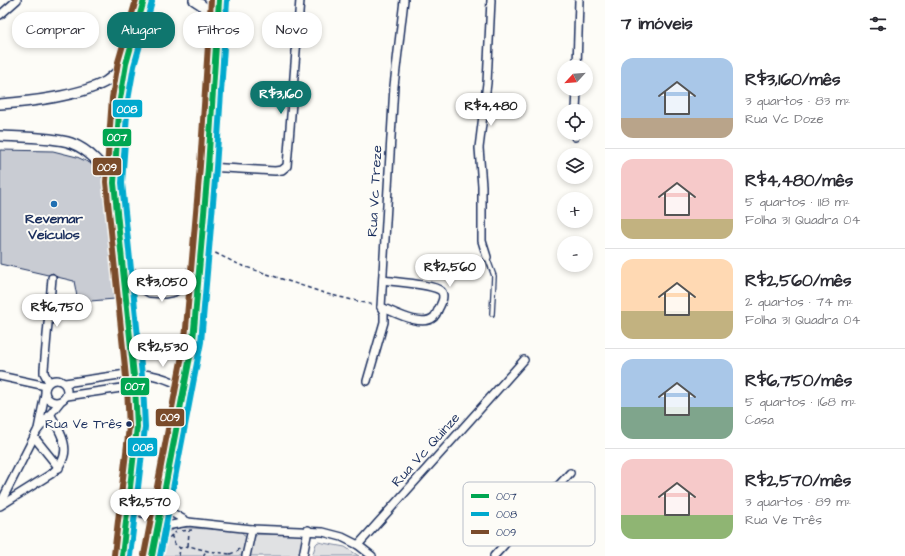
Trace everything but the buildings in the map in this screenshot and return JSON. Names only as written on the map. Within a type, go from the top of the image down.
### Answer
[{"type":"main road","points":[[194,0],[202,4],[210,12]]},
{"type":"main road","points":[[218,12],[219,0]]},
{"type":"main road","points":[[122,556],[130,502],[137,427],[135,386],[132,373],[114,183],[120,99],[126,64],[145,1]]},
{"type":"main road","points":[[152,556],[193,341],[216,48]]},
{"type":"main road","points":[[0,104],[24,102],[72,93],[88,88],[105,82],[126,64]]},
{"type":"main road","points":[[0,136],[57,140],[71,143],[86,151],[103,166],[114,183]]},
{"type":"main road","points":[[120,247],[134,280],[150,292],[164,293],[174,291],[189,280],[201,246]]},
{"type":"main road","points":[[130,502],[143,513],[149,513],[162,503]]},
{"type":"street","points":[[0,15],[17,0]]},
{"type":"street","points":[[208,167],[275,171],[282,170],[287,166],[300,0]]},
{"type":"street","name":"Rua Vc Treze","points":[[368,381],[384,322],[384,313],[381,307],[394,86],[404,0]]},
{"type":"street","points":[[486,257],[482,241],[482,186],[479,148],[487,83],[492,0]]},
{"type":"street","points":[[577,60],[579,0]]},
{"type":"street","points":[[52,278],[44,369],[47,384],[36,434],[59,468]]},
{"type":"street","points":[[381,307],[415,320],[424,321],[436,315],[442,302],[443,295],[441,292],[431,287],[383,280]]},
{"type":"street","name":"Rua Vc Quinze","points":[[358,545],[524,360]]},
{"type":"street","points":[[0,376],[47,384],[57,379],[65,383],[132,373],[156,376],[170,380],[185,388]]},
{"type":"street","points":[[65,383],[67,387],[66,396]]},
{"type":"street","points":[[0,505],[36,434],[50,414],[66,396],[135,386]]},
{"type":"street","points":[[45,394],[51,401],[60,402]]},
{"type":"street","points":[[0,505],[52,474],[59,468],[63,461],[65,444],[50,414]]},
{"type":"street","points":[[562,482],[570,473]]},
{"type":"street","points":[[162,503],[169,511],[188,522]]},
{"type":"street","points":[[157,532],[166,526],[188,522],[252,529],[308,530],[342,537],[358,545],[372,556]]},
{"type":"street","points":[[246,556],[252,529]]},
{"type":"street","points":[[303,556],[308,530]]},
{"type":"street","points":[[494,556],[503,546]]},
{"type":"lane","points":[[486,257],[494,276],[492,314]]},
{"type":"path","points":[[201,246],[247,267],[327,294],[381,307]]},
{"type":"path","points":[[188,530],[188,546]]},
{"type":"path","points":[[161,556],[165,541],[171,535],[176,532],[194,530]]},
{"type":"path","points":[[171,535],[175,544],[180,548]]},
{"type":"path","points":[[180,548],[192,546],[206,551],[230,555],[238,552],[242,541]]},
{"type":"path","points":[[179,556],[180,548]]},
{"type":"path","points":[[203,556],[206,551]]},
{"type":"shaded area","points":[[177,527],[241,531],[247,539],[241,556],[159,556],[163,535]]},
{"type":"shaded area","points":[[258,534],[299,534],[303,536],[300,556],[250,556],[254,537]]},
{"type":"shaded area","points":[[318,542],[345,547],[359,556],[312,556]]},
{"type":"transit line","name":"009","points":[[114,555],[129,427],[127,387],[106,182],[112,98],[118,62],[136,0]]},
{"type":"transit line","name":"007","points":[[122,556],[137,427],[135,386],[114,183],[120,99],[126,64],[144,0]]},
{"type":"transit line","name":"009","points":[[144,555],[185,340],[200,166],[211,0]]},
{"type":"transit line","name":"007","points":[[152,556],[193,341],[208,167],[219,0]]},
{"type":"transit line","name":"008","points":[[160,556],[201,342],[216,168],[227,1]]},
{"type":"transit line","name":"008","points":[[130,556],[145,427],[143,385],[122,183],[128,100],[134,66],[152,2]]},
{"type":"place","name":"Revemar Veículos","points":[[54,204]]},
{"type":"place","name":"Rua Ve Três","points":[[129,424]]}]
